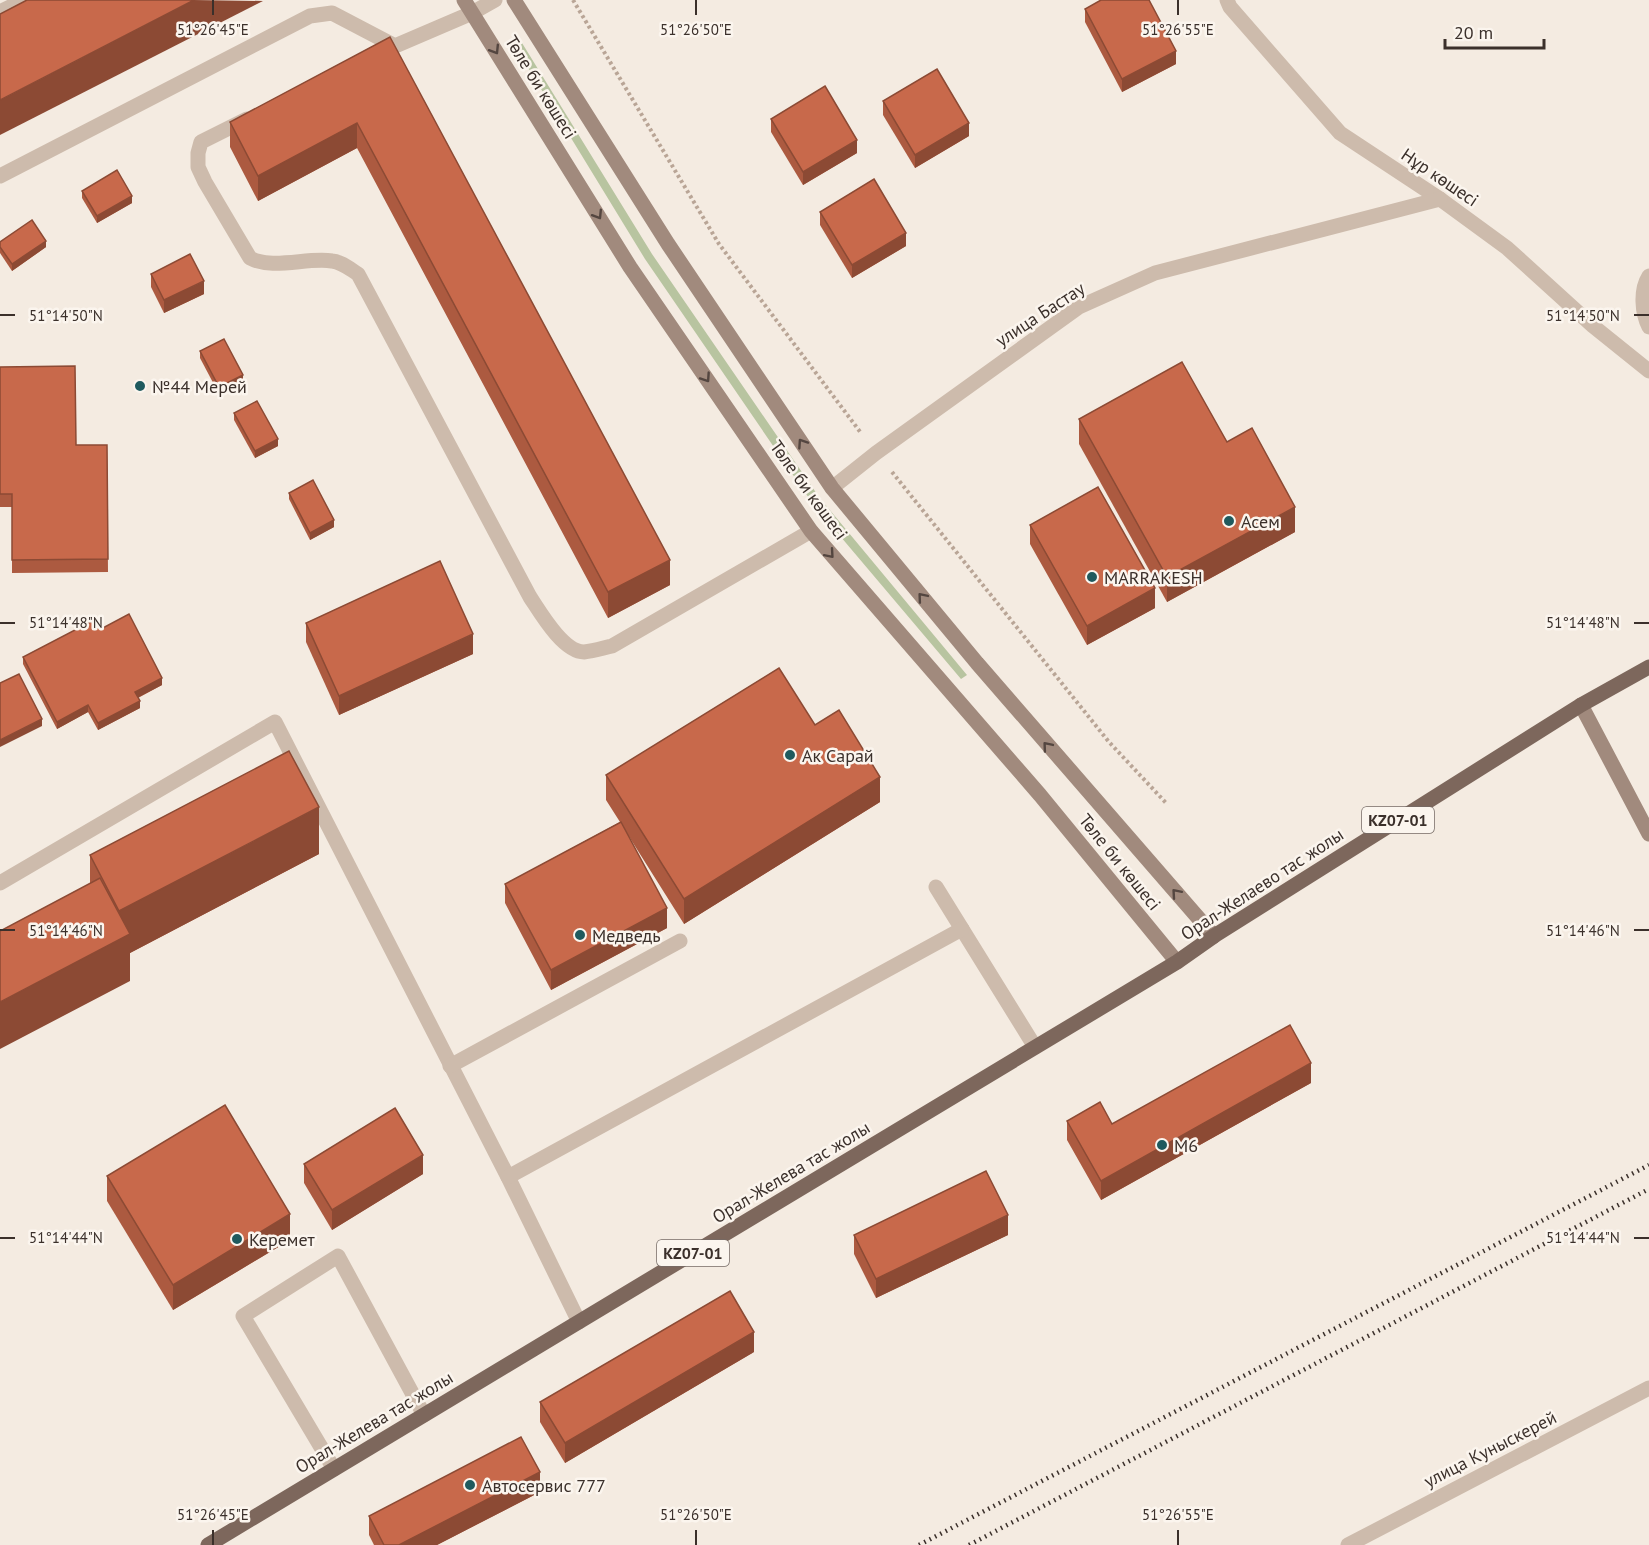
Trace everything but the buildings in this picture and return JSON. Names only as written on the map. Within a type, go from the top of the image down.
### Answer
[{"type":"main road","name":"Төле би көшесі","points":[[514,0],[668,244],[832,488],[1023,718],[1214,936]]},
{"type":"main road","name":"Төле би көшесі","points":[[468,7],[630,267],[811,531],[1040,795],[1177,962]]},
{"type":"main road","name":"KZ07-01","points":[[1581,705],[1649,667]]},
{"type":"main road","name":"Орал-Желаево тас жолы","points":[[1177,962],[1214,936],[1581,705]]},
{"type":"main road","points":[[1581,705],[1649,834]]},
{"type":"main road","name":"Орал-Желева тас жолы","points":[[208,1545],[1177,962]]},
{"type":"street","points":[[0,12],[24,0]]},
{"type":"street","points":[[375,56],[468,7],[495,0]]},
{"type":"street","name":"Нұр көшесі","points":[[1227,0],[1230,7],[1340,133],[1440,199],[1507,248],[1593,326],[1649,371]]},
{"type":"street","points":[[0,176],[310,16],[332,13],[395,46]]},
{"type":"street","points":[[263,112],[201,142],[198,167],[205,182],[250,258],[257,262],[333,261],[358,274],[530,597],[551,628],[569,646],[582,652],[612,646],[811,531]]},
{"type":"street","name":"улица Бастау","points":[[832,488],[876,453],[1080,307],[1155,273],[1440,199]]},
{"type":"street","points":[[1649,276],[1644,283],[1644,317],[1649,327]]},
{"type":"street","points":[[0,883],[275,722],[508,1177],[579,1322]]},
{"type":"street","points":[[936,887],[1035,1047]]},
{"type":"street","points":[[508,1177],[962,929]]},
{"type":"street","points":[[450,1066],[680,941]]},
{"type":"street","points":[[334,1469],[243,1316],[338,1256],[424,1415]]},
{"type":"street","name":"улица Куныскерей","points":[[1348,1545],[1649,1389]]},
{"type":"path","points":[[573,0],[719,244],[876,453],[1109,742],[1167,804]]},
{"type":"green space","points":[[522,43],[652,254],[819,497],[967,675],[961,679],[813,504],[645,259],[516,48]]},
{"type":"railway","points":[[919,1545],[1649,1165]]},
{"type":"railway","points":[[969,1545],[1649,1189]]},
{"type":"place","name":"№44 Мерей","points":[[140,386]]},
{"type":"place","name":"Асем","points":[[1229,521]]},
{"type":"place","name":"MARRAKESH","points":[[1092,577]]},
{"type":"place","name":"Ак Сарай","points":[[790,755]]},
{"type":"place","name":"Медведь","points":[[580,935]]},
{"type":"place","name":"М6","points":[[1162,1145]]},
{"type":"place","name":"Керемет","points":[[237,1239]]},
{"type":"place","name":"Автосервис 777","points":[[470,1485]]}]
